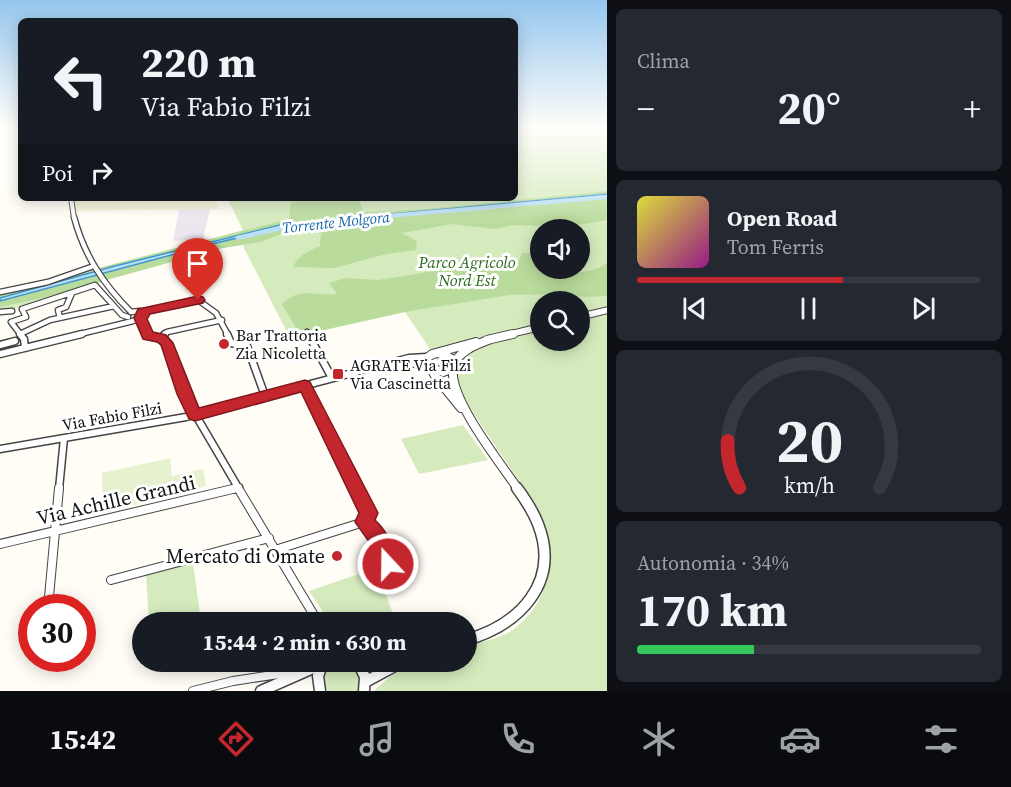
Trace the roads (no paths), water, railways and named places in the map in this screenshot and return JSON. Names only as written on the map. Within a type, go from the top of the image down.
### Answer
[{"type":"street","points":[[71,201],[74,222],[92,268],[130,316]]},
{"type":"street","points":[[0,292],[48,282],[92,268]]},
{"type":"street","points":[[25,348],[21,334],[10,322],[26,317],[22,309],[95,285],[122,315],[142,315],[198,300],[220,315],[233,345],[247,346],[265,396]]},
{"type":"street","points":[[60,318],[58,310],[66,307],[72,293]]},
{"type":"street","points":[[21,334],[60,318],[114,306]]},
{"type":"street","points":[[590,314],[607,310]]},
{"type":"street","points":[[0,312],[12,311]]},
{"type":"street","points":[[0,354],[120,324],[130,316],[142,315]]},
{"type":"street","points":[[142,315],[148,336],[161,338],[167,343],[184,394],[195,415],[310,612]]},
{"type":"street","points":[[161,338],[167,332],[222,320]]},
{"type":"street","name":"Via Fabio Filzi","points":[[0,449],[195,415],[413,357],[429,356],[530,329]]},
{"type":"street","points":[[307,332],[332,378]]},
{"type":"street","name":"Via Fabio Filzi","points":[[454,367],[470,348],[491,339]]},
{"type":"street","points":[[0,345],[15,341]]},
{"type":"street","points":[[470,416],[453,399],[427,363],[429,356],[441,353],[449,356],[454,367],[454,388],[533,513],[541,534],[543,551],[540,580],[526,606],[509,623],[477,636]]},
{"type":"street","name":"Via Fabio Filzi","points":[[399,361],[431,368]]},
{"type":"street","points":[[431,368],[443,372],[454,367]]},
{"type":"street","points":[[275,550],[364,522],[369,513],[305,386]]},
{"type":"street","points":[[49,594],[64,438]]},
{"type":"street","name":"Via Achille Grandi","points":[[0,544],[239,487]]},
{"type":"street","points":[[364,522],[380,540],[388,564]]},
{"type":"street","points":[[111,580],[268,538]]},
{"type":"street","points":[[193,691],[233,681],[300,672]]},
{"type":"street","points":[[261,691],[305,672]]},
{"type":"street","points":[[319,672],[320,691]]},
{"type":"street","points":[[364,672],[366,687],[388,672]]},
{"type":"water","name":"Torrente Molgora","points":[[607,194],[607,196],[325,221],[280,228],[0,301],[0,298],[115,266],[284,224]]},
{"type":"waterway","name":"Torrente Molgora","points":[[306,223],[607,197]]},
{"type":"waterway","name":"Torrente Molgora","points":[[239,238],[288,226]]},
{"type":"place","name":"Bar Trattoria Zia Nicoletta","points":[[224,344]]},
{"type":"place","name":"AGRATE Via Filzi Via Cascinetta","points":[[338,374]]},
{"type":"place","name":"Mercato di Omate","points":[[337,556]]},
{"type":"park label","name":"Parco Agricolo Nord Est","points":[[467,271]]}]
